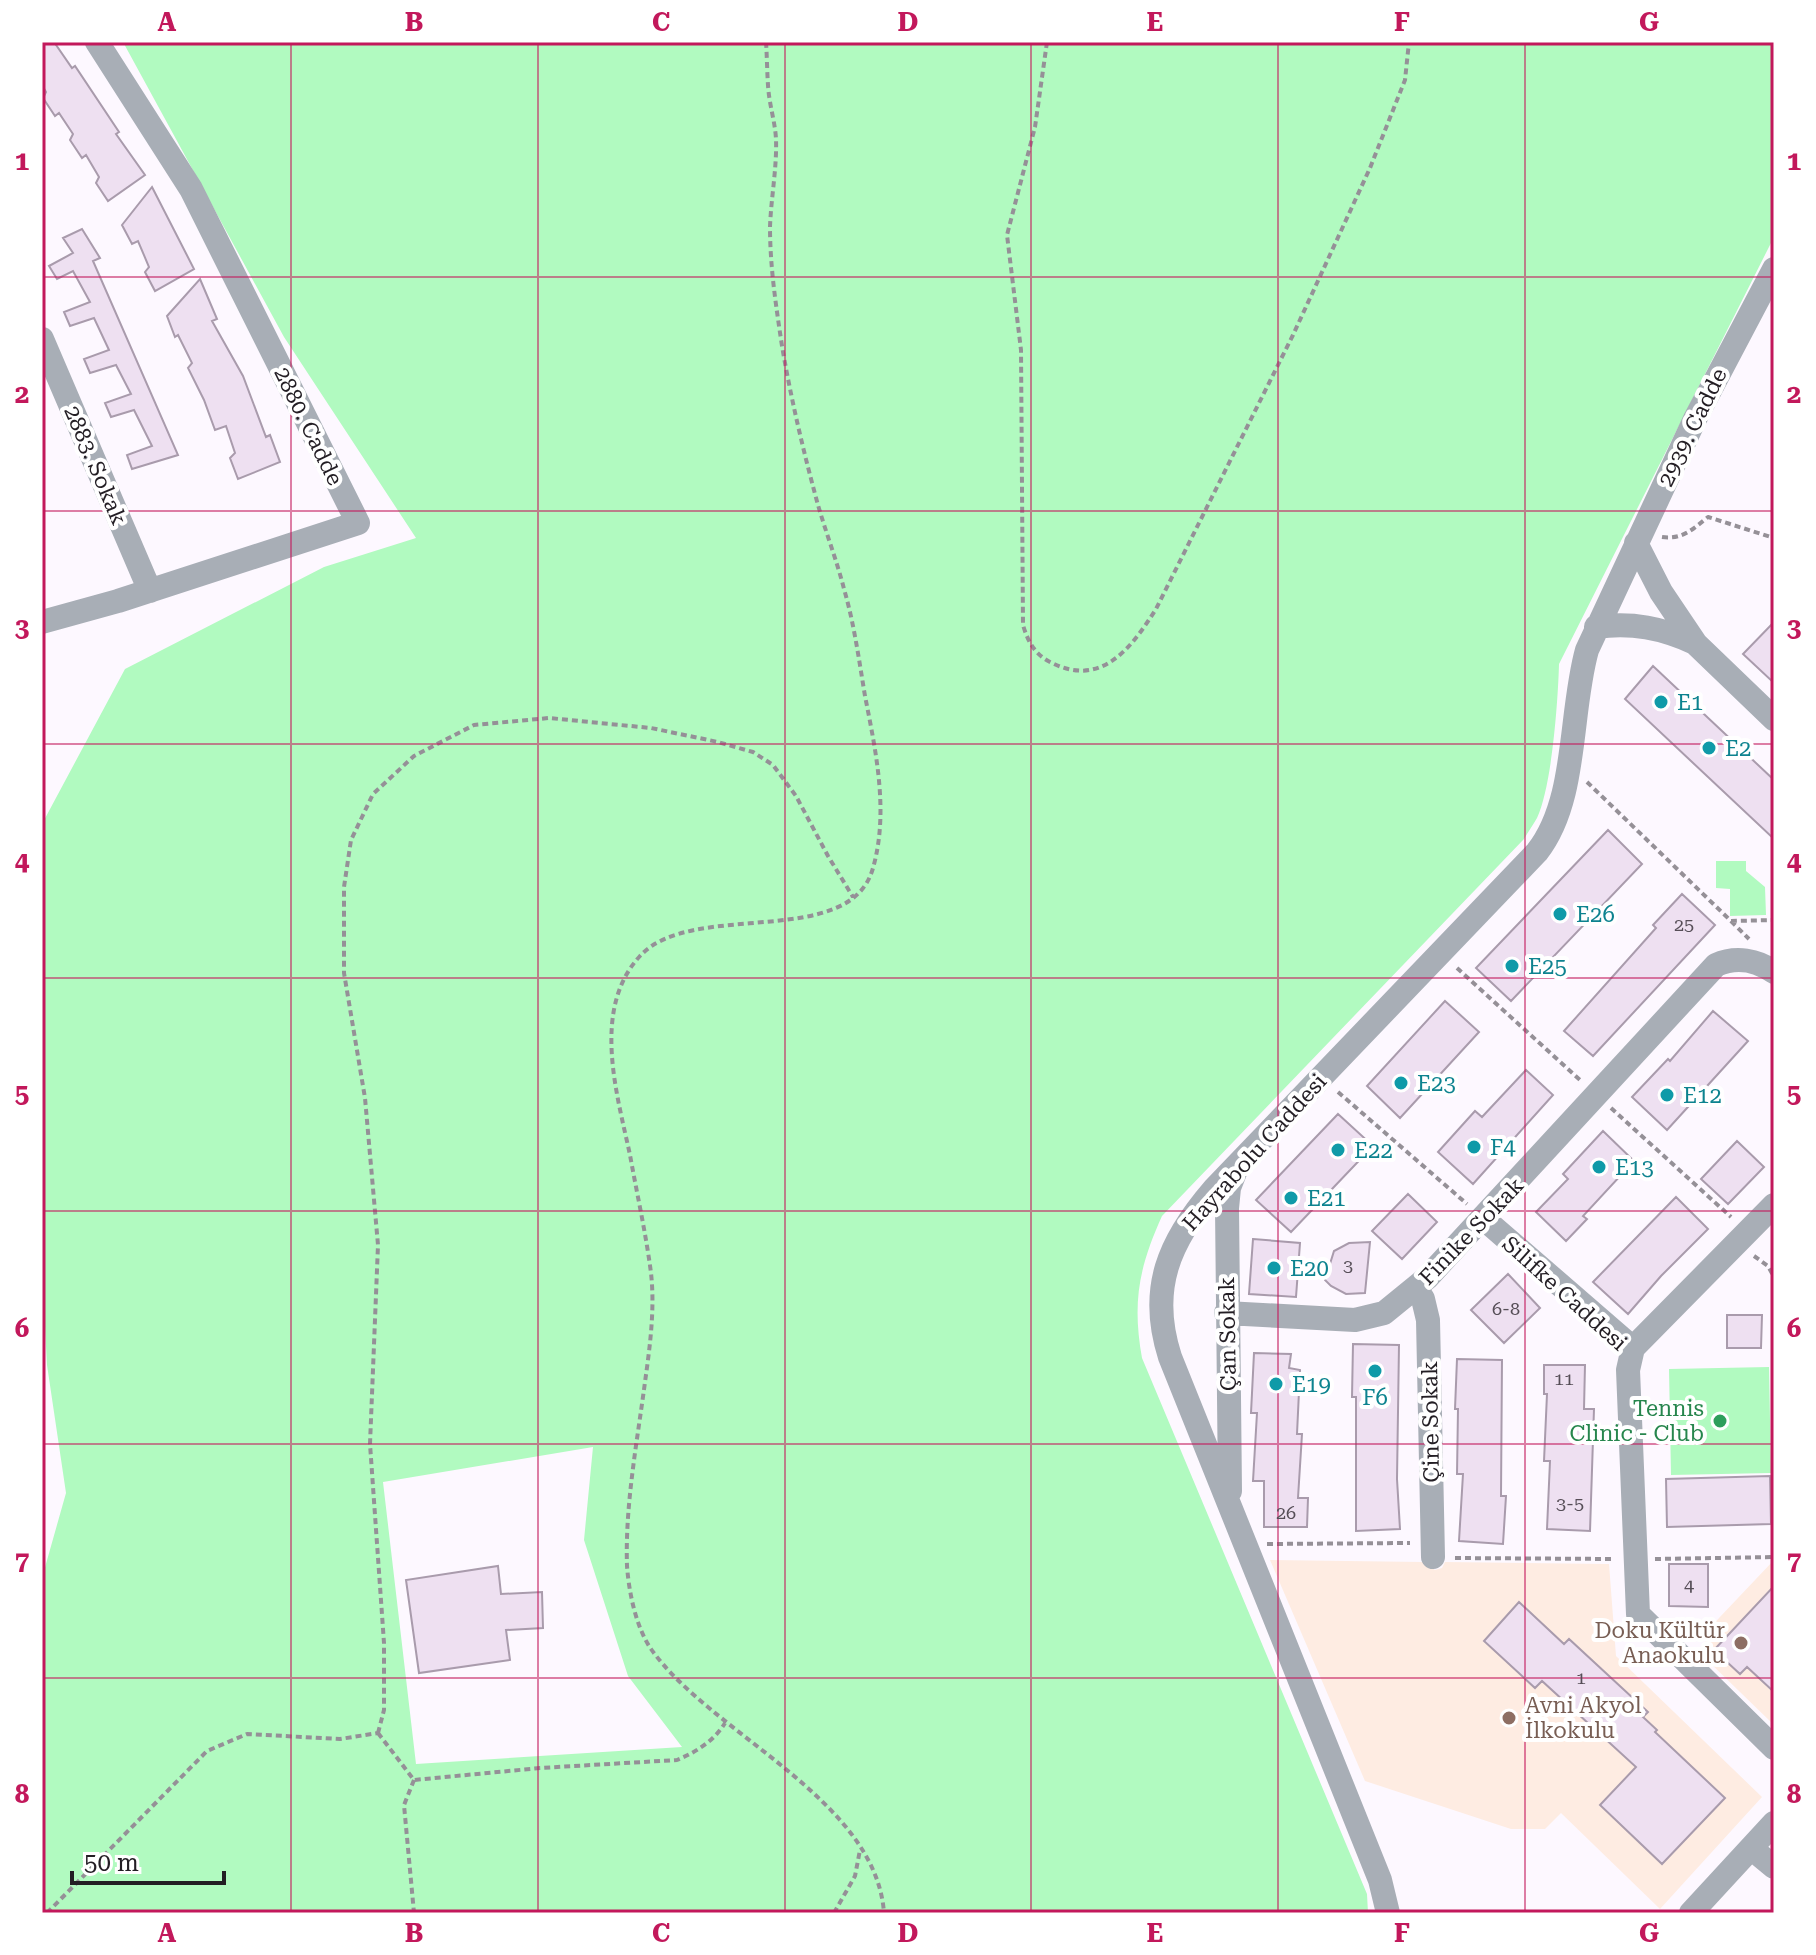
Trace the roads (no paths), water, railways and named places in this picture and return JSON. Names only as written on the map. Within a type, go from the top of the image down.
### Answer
[{"type":"street","name":"2880. Cadde","points":[[42,622],[150,591],[358,523],[191,189],[97,42]]},
{"type":"street","name":"2939. Cadde","points":[[1615,587],[1712,384],[1774,269]]},
{"type":"street","name":"2883. Sokak","points":[[42,339],[150,591]]},
{"type":"street","points":[[1640,534],[1661,592],[1696,644],[1774,719]]},
{"type":"street","name":"Hayrabolu Caddesi","points":[[1388,1913],[1380,1880],[1166,1345],[1161,1298],[1166,1267],[1182,1230],[1240,1161],[1546,842],[1562,806],[1581,674],[1596,627],[1615,587]]},
{"type":"street","points":[[1596,627],[1625,624],[1656,628],[1696,644]]},
{"type":"street","name":"Finike Sokak","points":[[1226,1313],[1362,1319],[1384,1313],[1416,1288],[1484,1219],[1716,965],[1747,960],[1774,972]]},
{"type":"street","name":"Çan Sokak","points":[[1231,1510],[1226,1313],[1227,1203],[1230,1183],[1240,1161]]},
{"type":"street","points":[[1633,1348],[1774,1205]]},
{"type":"street","name":"Silifke Caddesi","points":[[1484,1219],[1633,1348],[1628,1370],[1634,1559],[1639,1616],[1774,1748]]},
{"type":"street","name":"Çine Sokak","points":[[1416,1288],[1423,1299],[1428,1320],[1433,1550]]},
{"type":"street","points":[[1691,1913],[1774,1823]]},
{"type":"street","points":[[1751,1848],[1774,1867]]},
{"type":"place","name":"E1","points":[[1661,702]]},
{"type":"place","name":"E2","points":[[1709,748]]},
{"type":"place","name":"E26","points":[[1560,914]]},
{"type":"place","name":"E25","points":[[1512,966]]},
{"type":"place","name":"E23","points":[[1401,1083]]},
{"type":"place","name":"E12","points":[[1667,1095]]},
{"type":"place","name":"F4","points":[[1474,1147]]},
{"type":"place","name":"E22","points":[[1338,1150]]},
{"type":"place","name":"E13","points":[[1599,1167]]},
{"type":"place","name":"E21","points":[[1291,1198]]},
{"type":"place","name":"E20","points":[[1274,1268]]},
{"type":"place","name":"F6","points":[[1375,1371]]},
{"type":"place","name":"E19","points":[[1276,1384]]},
{"type":"place","name":"Tennis Clinic - Club","points":[[1720,1421]]},
{"type":"place","name":"Doku Kültür Anaokulu","points":[[1741,1643]]},
{"type":"place","name":"Avni Akyol İlkokulu","points":[[1509,1718]]}]
